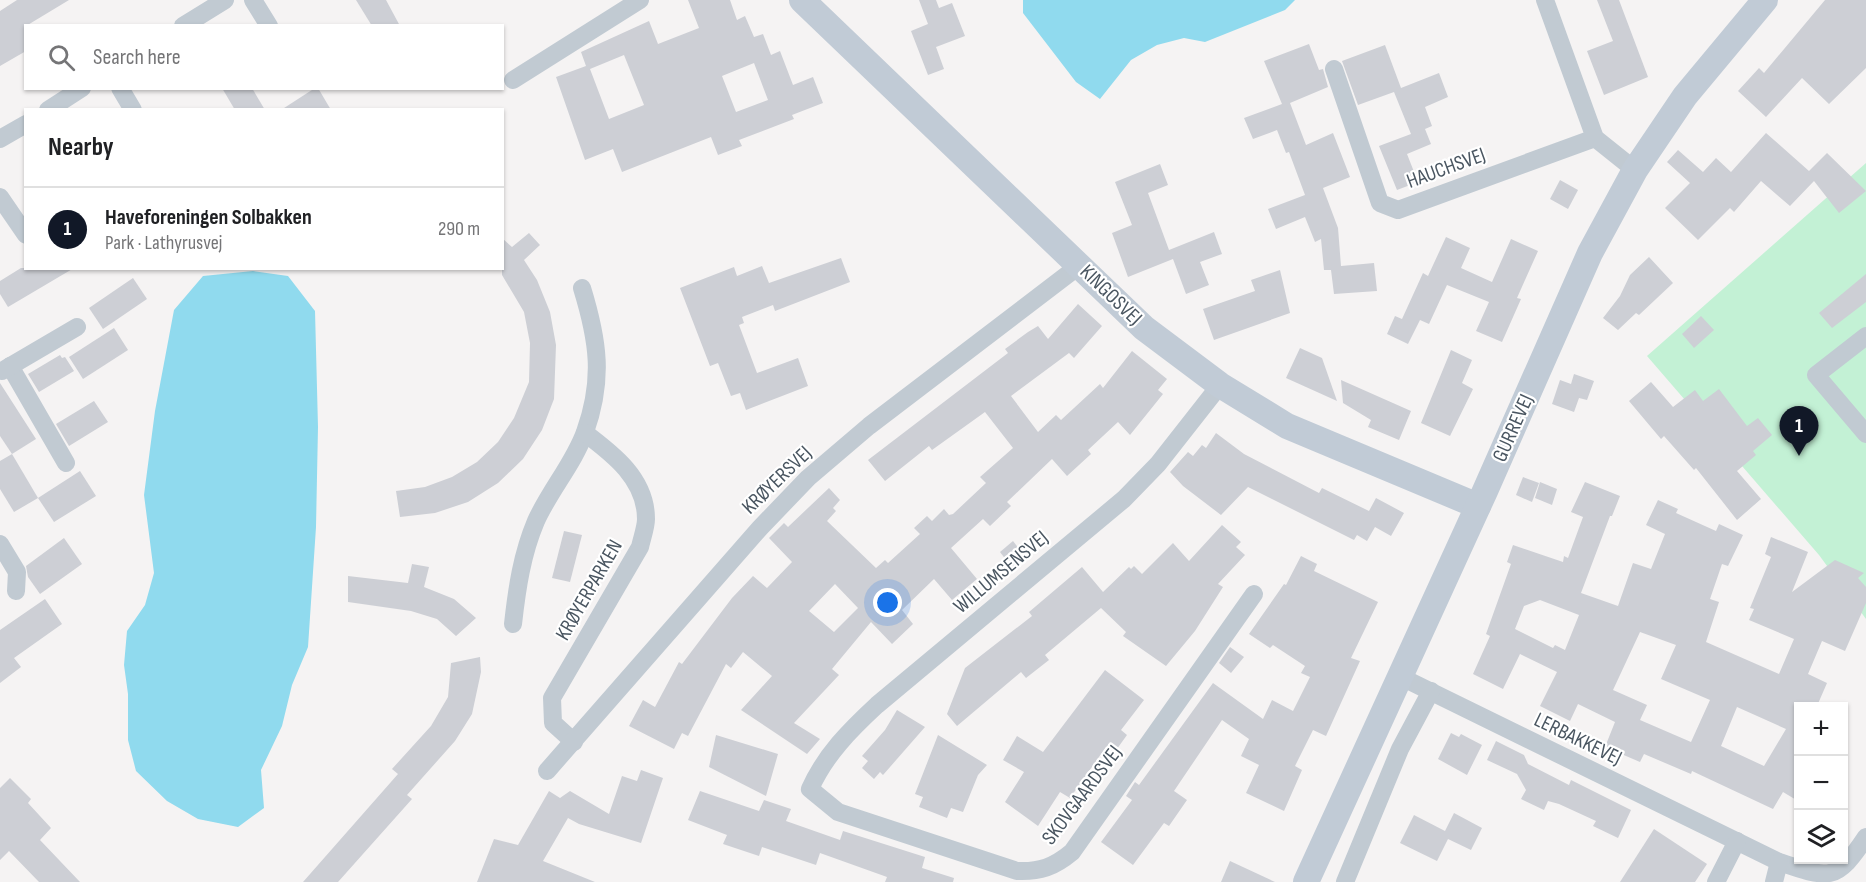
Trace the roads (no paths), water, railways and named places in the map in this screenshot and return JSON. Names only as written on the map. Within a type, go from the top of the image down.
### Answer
[{"type":"street","points":[[186,24],[225,0]]},
{"type":"street","points":[[253,0],[268,24]]},
{"type":"street","points":[[513,80],[640,0]]},
{"type":"street","name":"KINGOSVEJ","points":[[802,0],[1144,328],[1220,385],[1287,426],[1478,506]]},
{"type":"street","points":[[1546,0],[1594,138],[1635,170]]},
{"type":"street","name":"GURREVEJ","points":[[1306,882],[1478,506],[1590,253],[1635,170],[1685,96],[1765,0]]},
{"type":"street","name":"HAUCHSVEJ","points":[[1334,69],[1380,203],[1398,210],[1594,138]]},
{"type":"street","points":[[51,108],[79,90]]},
{"type":"street","points":[[121,90],[132,108]]},
{"type":"street","points":[[0,139],[24,124]]},
{"type":"street","points":[[0,197],[24,232]]},
{"type":"street","name":"KRØYERSVEJ","points":[[547,771],[760,528],[808,478],[869,426],[1080,265]]},
{"type":"street","points":[[513,624],[520,569],[536,521],[585,433],[597,379],[595,332],[582,288]]},
{"type":"street","points":[[66,463],[5,369],[77,327]]},
{"type":"street","points":[[1866,336],[1816,375],[1866,434]]},
{"type":"street","name":"WILLUMSENSVEJ","points":[[810,789],[819,768],[855,726],[877,705],[1124,499],[1158,464],[1220,385]]},
{"type":"street","name":"KRØYERPARKEN","points":[[574,742],[553,723],[552,698],[640,547],[646,519],[641,495],[629,471],[585,433]]},
{"type":"street","points":[[0,544],[17,572],[16,591]]},
{"type":"street","name":"SKOVGAARDSVEJ","points":[[810,789],[838,812],[1017,871],[1037,872],[1057,865],[1072,852],[1254,594]]},
{"type":"street","name":"LERBAKKEVEJ","points":[[1399,676],[1779,862],[1819,876],[1839,874],[1850,863],[1866,837]]},
{"type":"street","points":[[1345,882],[1400,749],[1431,691]]},
{"type":"street","points":[[1716,882],[1737,841]]},
{"type":"street","points":[[1774,882],[1779,862]]},
{"type":"water","points":[[1023,0],[1295,0],[1285,10],[1205,42],[1184,38],[1157,45],[1131,60],[1100,99],[1076,82],[1023,13]]},
{"type":"water","points":[[253,271],[288,276],[315,311],[318,427],[316,527],[308,647],[292,685],[282,726],[261,770],[264,808],[238,827],[198,819],[167,801],[136,771],[128,740],[128,694],[124,665],[127,631],[145,605],[154,573],[144,495],[155,411],[174,310],[203,276]]},
{"type":"place","name":"Haveforeningen Solbakken","points":[[1799,456]]}]
